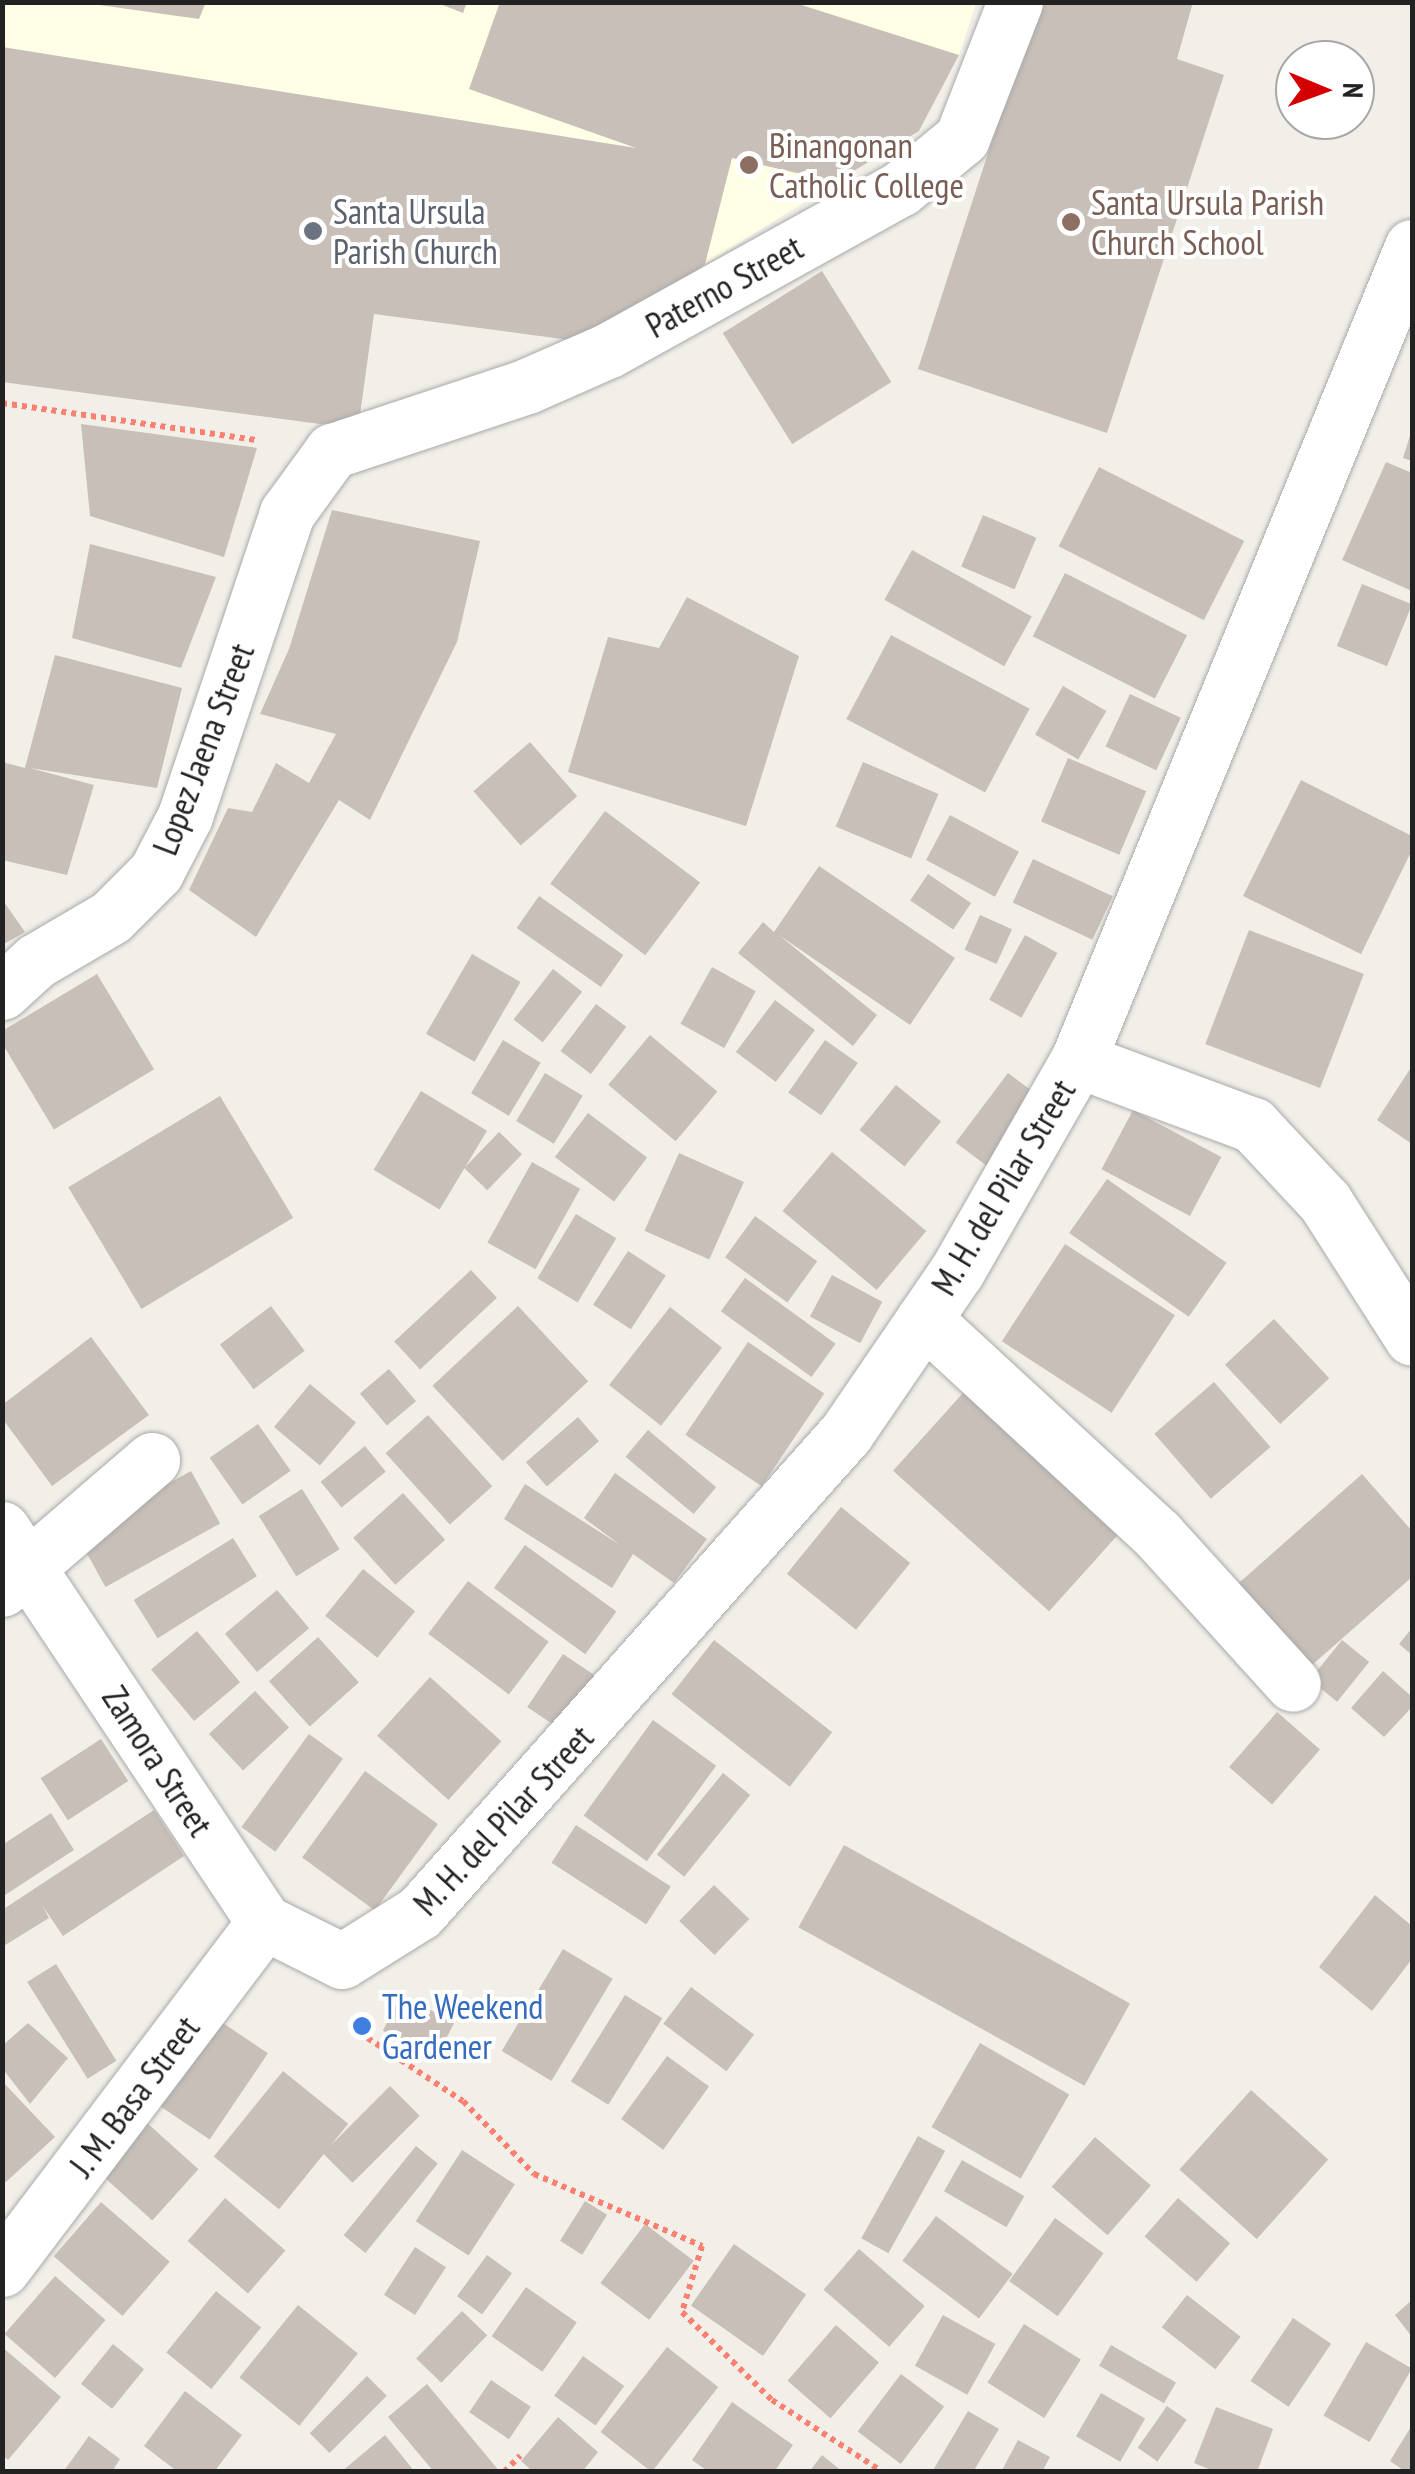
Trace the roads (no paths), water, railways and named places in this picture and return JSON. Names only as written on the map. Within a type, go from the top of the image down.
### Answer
[{"type":"street","name":"Paterno Street","points":[[332,451],[528,386],[609,350],[900,188],[962,138],[1015,2]]},
{"type":"street","name":"M. H. del Pilar Street","points":[[264,1922],[342,1961],[420,1912],[594,1724],[846,1433],[924,1319],[1078,1060],[1412,247]]},
{"type":"street","name":"Lopez Jaena Street","points":[[2,992],[36,961],[111,917],[156,872],[185,816],[287,513],[332,451]]},
{"type":"street","points":[[1078,1060],[1254,1126],[1326,1202],[1412,1338]]},
{"type":"street","points":[[924,1319],[1158,1534],[1292,1684]]},
{"type":"street","points":[[12,1562],[152,1460]]},
{"type":"street","name":"Zamora Street","points":[[12,1562],[264,1922]]},
{"type":"street","name":"J. M. Basa Street","points":[[2,2269],[264,1922]]},
{"type":"place","name":"Binangonan Catholic College","points":[[749,165]]},
{"type":"place","name":"Santa Ursula Parish Church School","points":[[1071,222]]},
{"type":"place","name":"Santa Ursula Parish Church","points":[[313,231]]},
{"type":"place","name":"The Weekend Gardener","points":[[362,2026]]}]
